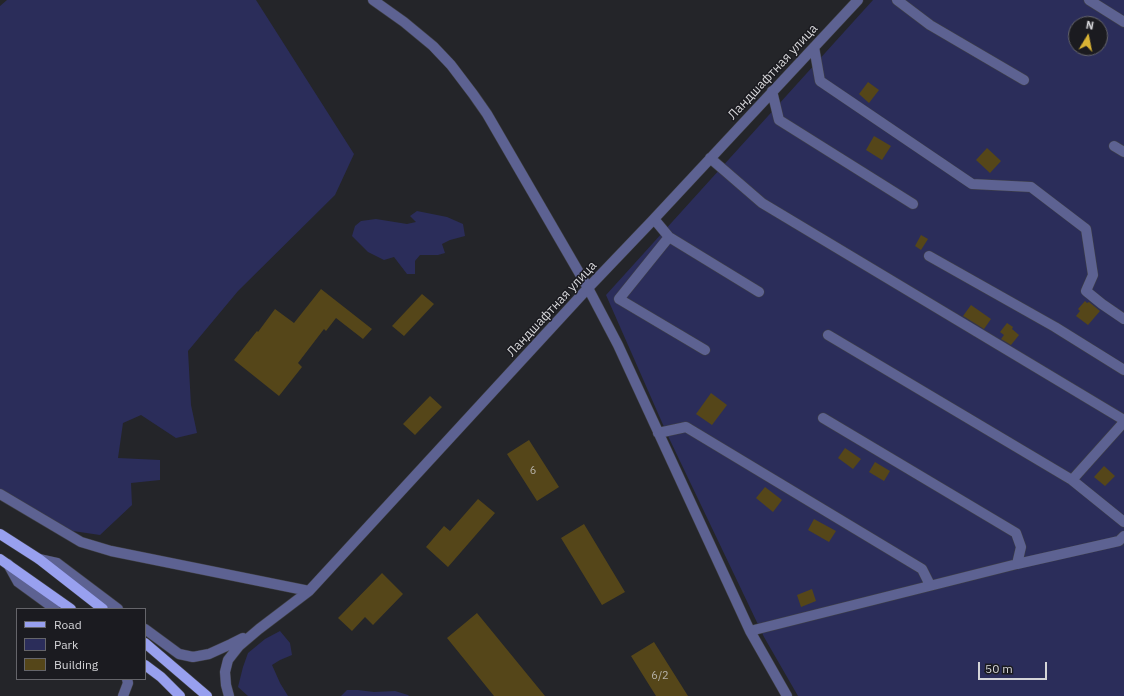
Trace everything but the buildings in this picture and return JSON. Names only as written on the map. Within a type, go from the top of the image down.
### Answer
[{"type":"main road","points":[[0,534],[39,559],[102,608]]},
{"type":"main road","points":[[4,562],[70,608]]},
{"type":"main road","points":[[146,644],[207,696]]},
{"type":"main road","points":[[146,666],[161,677],[180,696]]},
{"type":"street","points":[[373,0],[404,22],[433,46],[451,66],[487,114],[588,288],[618,345],[750,631],[786,696]]},
{"type":"street","name":"Ландшафтная улица","points":[[259,629],[309,592],[588,288],[858,0]]},
{"type":"street","points":[[897,0],[930,25],[1024,80]]},
{"type":"street","points":[[1089,0],[1124,22]]},
{"type":"street","points":[[814,47],[820,81],[972,184],[1031,187],[1086,228],[1093,275],[1086,291],[1102,304],[1124,318]]},
{"type":"street","points":[[772,91],[779,120],[914,204]]},
{"type":"street","points":[[1114,146],[1124,152]]},
{"type":"street","points":[[710,158],[762,203],[1124,421],[1072,480]]},
{"type":"street","points":[[654,219],[669,237],[759,292]]},
{"type":"street","points":[[669,237],[619,299],[705,350]]},
{"type":"street","points":[[929,256],[1055,327],[1124,370]]},
{"type":"street","points":[[828,335],[1072,480],[1124,522]]},
{"type":"street","points":[[823,418],[1016,534],[1022,547],[1017,564]]},
{"type":"street","points":[[658,433],[686,427],[922,569],[930,586]]},
{"type":"street","points":[[0,494],[81,542],[111,551],[309,592]]},
{"type":"street","points":[[750,631],[1017,564],[1119,541],[1124,536]]},
{"type":"street","points":[[39,559],[57,563],[117,608]]},
{"type":"street","points":[[4,562],[18,582],[53,608]]},
{"type":"street","points":[[146,630],[179,654],[193,657],[209,654],[259,629]]},
{"type":"street","points":[[229,696],[225,672],[228,660],[239,646],[259,629]]},
{"type":"street","points":[[123,696],[128,683],[127,680]]},
{"type":"green space","points":[[7,0],[256,0],[354,154],[335,195],[238,291],[188,351],[191,405],[197,433],[176,438],[141,415],[123,423],[118,458],[160,460],[160,480],[131,483],[132,505],[100,535],[66,530],[0,494],[0,6]]},
{"type":"green space","points":[[873,0],[1124,0],[1124,696],[798,696],[764,637],[668,436],[606,295]]},
{"type":"green space","points":[[417,211],[447,217],[463,224],[465,236],[442,244],[445,253],[438,255],[420,255],[415,261],[415,274],[407,274],[394,257],[384,260],[368,252],[352,236],[355,226],[361,221],[376,219],[407,224],[416,222],[410,216]]},
{"type":"green space","points":[[280,631],[290,643],[292,655],[272,665],[288,696],[248,696],[238,687],[248,653],[265,639]]},
{"type":"green space","points":[[347,690],[374,692],[395,691],[409,696],[341,696]]}]
